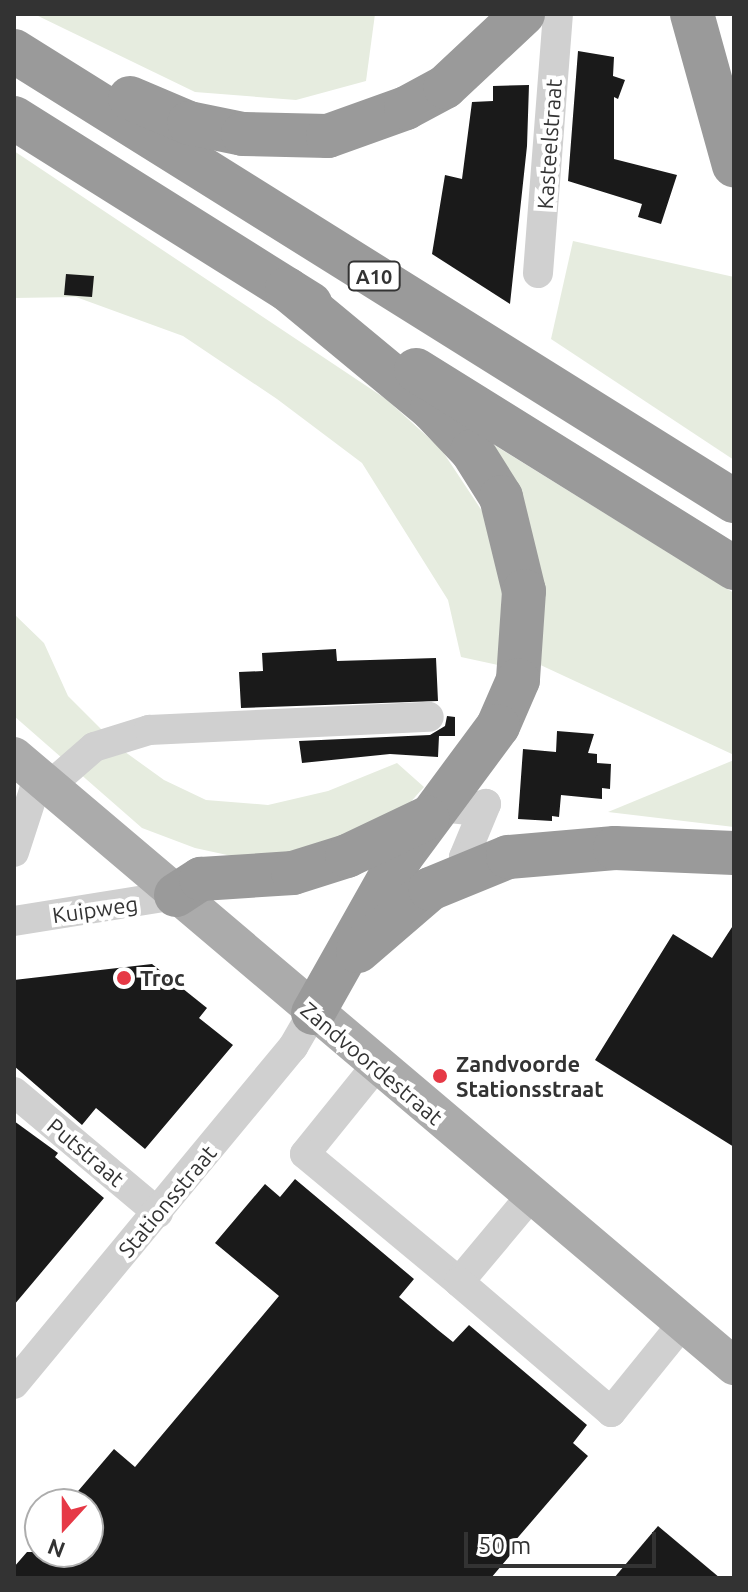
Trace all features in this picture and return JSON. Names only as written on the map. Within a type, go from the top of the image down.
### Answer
[{"type":"highway","points":[[14,39],[189,123],[288,138],[328,136],[406,108],[445,87],[523,14]]},
{"type":"highway","points":[[692,14],[734,165]]},
{"type":"highway","name":"A10","points":[[14,51],[734,501]]},
{"type":"highway","name":"A10","points":[[14,118],[734,568]]},
{"type":"highway","name":"A10","points":[[287,289],[432,409],[472,451],[501,497],[518,552],[525,630],[518,680],[498,726],[365,914],[347,960],[313,1013]]},
{"type":"highway","points":[[176,895],[201,879],[293,873],[347,856],[436,811]]},
{"type":"highway","name":"A10","points":[[347,960],[430,889],[466,870],[549,850],[734,853]]},
{"type":"main road","name":"Zandvoordestraat","points":[[33,774],[734,1366]]},
{"type":"street","name":"Kasteelstraat","points":[[538,273],[558,14]]},
{"type":"street","points":[[14,852],[33,774],[94,747],[149,730],[429,717]]},
{"type":"street","points":[[436,811],[467,810],[486,804],[464,857],[466,870]]},
{"type":"street","name":"Kuipweg","points":[[14,921],[176,895]]},
{"type":"street","name":"Stationsstraat","points":[[15,1379],[158,1213],[293,1047],[313,1013]]},
{"type":"street","points":[[376,1066],[305,1154],[611,1412],[683,1323]]},
{"type":"street","name":"Putstraat","points":[[14,1092],[158,1213]]},
{"type":"street","points":[[459,1282],[531,1196]]},
{"type":"shaded area","points":[[34,14],[375,14],[366,81],[296,100],[195,92]]},
{"type":"shaded area","points":[[14,151],[386,399],[441,449],[486,517],[503,574],[498,665],[461,657],[448,600],[362,463],[277,399],[183,336],[76,297],[14,298]]},
{"type":"shaded area","points":[[573,241],[734,277],[734,460],[551,339]]},
{"type":"shaded area","points":[[486,440],[734,593],[734,755],[534,662]]},
{"type":"shaded area","points":[[14,614],[44,643],[68,696],[121,749],[164,780],[206,800],[268,805],[328,791],[397,763],[424,787],[407,806],[362,833],[297,851],[241,858],[195,848],[142,828],[14,716]]},
{"type":"shaded area","points":[[734,760],[734,827],[608,812]]},
{"type":"building","points":[[578,51],[614,57],[613,76],[625,80],[618,99],[614,97],[614,159],[677,175],[661,224],[638,217],[642,204],[568,181]]},
{"type":"building","points":[[529,85],[527,146],[510,304],[432,254],[445,175],[462,179],[472,102],[493,101],[493,86]]},
{"type":"building","points":[[66,274],[94,276],[92,297],[64,295]]},
{"type":"building","points":[[336,649],[337,661],[436,658],[438,701],[241,708],[239,672],[263,671],[262,653]]},
{"type":"building","points":[[447,716],[455,717],[455,736],[439,736],[438,757],[390,754],[302,763],[299,741],[430,735],[445,726]]},
{"type":"building","points":[[557,731],[594,734],[588,753],[597,754],[597,763],[611,764],[610,789],[602,788],[602,799],[561,795],[559,817],[552,816],[552,821],[518,819],[523,749],[556,752]]},
{"type":"building","points":[[734,924],[734,1147],[595,1060],[673,934],[712,958]]},
{"type":"building","points":[[152,964],[207,1008],[199,1018],[233,1045],[145,1149],[96,1108],[82,1125],[14,1066],[14,980]]},
{"type":"building","points":[[14,1121],[58,1153],[55,1157],[104,1198],[14,1305]]},
{"type":"building","points":[[295,1179],[414,1279],[399,1297],[438,1330],[453,1342],[469,1325],[587,1425],[573,1443],[588,1456],[514,1542],[518,1546],[491,1578],[14,1578],[14,1567],[24,1555],[24,1568],[104,1568],[104,1488],[81,1488],[114,1449],[135,1467],[279,1296],[215,1243],[265,1184],[280,1197]]},
{"type":"building","points":[[658,1526],[720,1578],[614,1578]]},
{"type":"place","name":"Troc","points":[[124,978]]},
{"type":"place","name":"Zandvoorde Stationsstraat","points":[[440,1076]]}]
